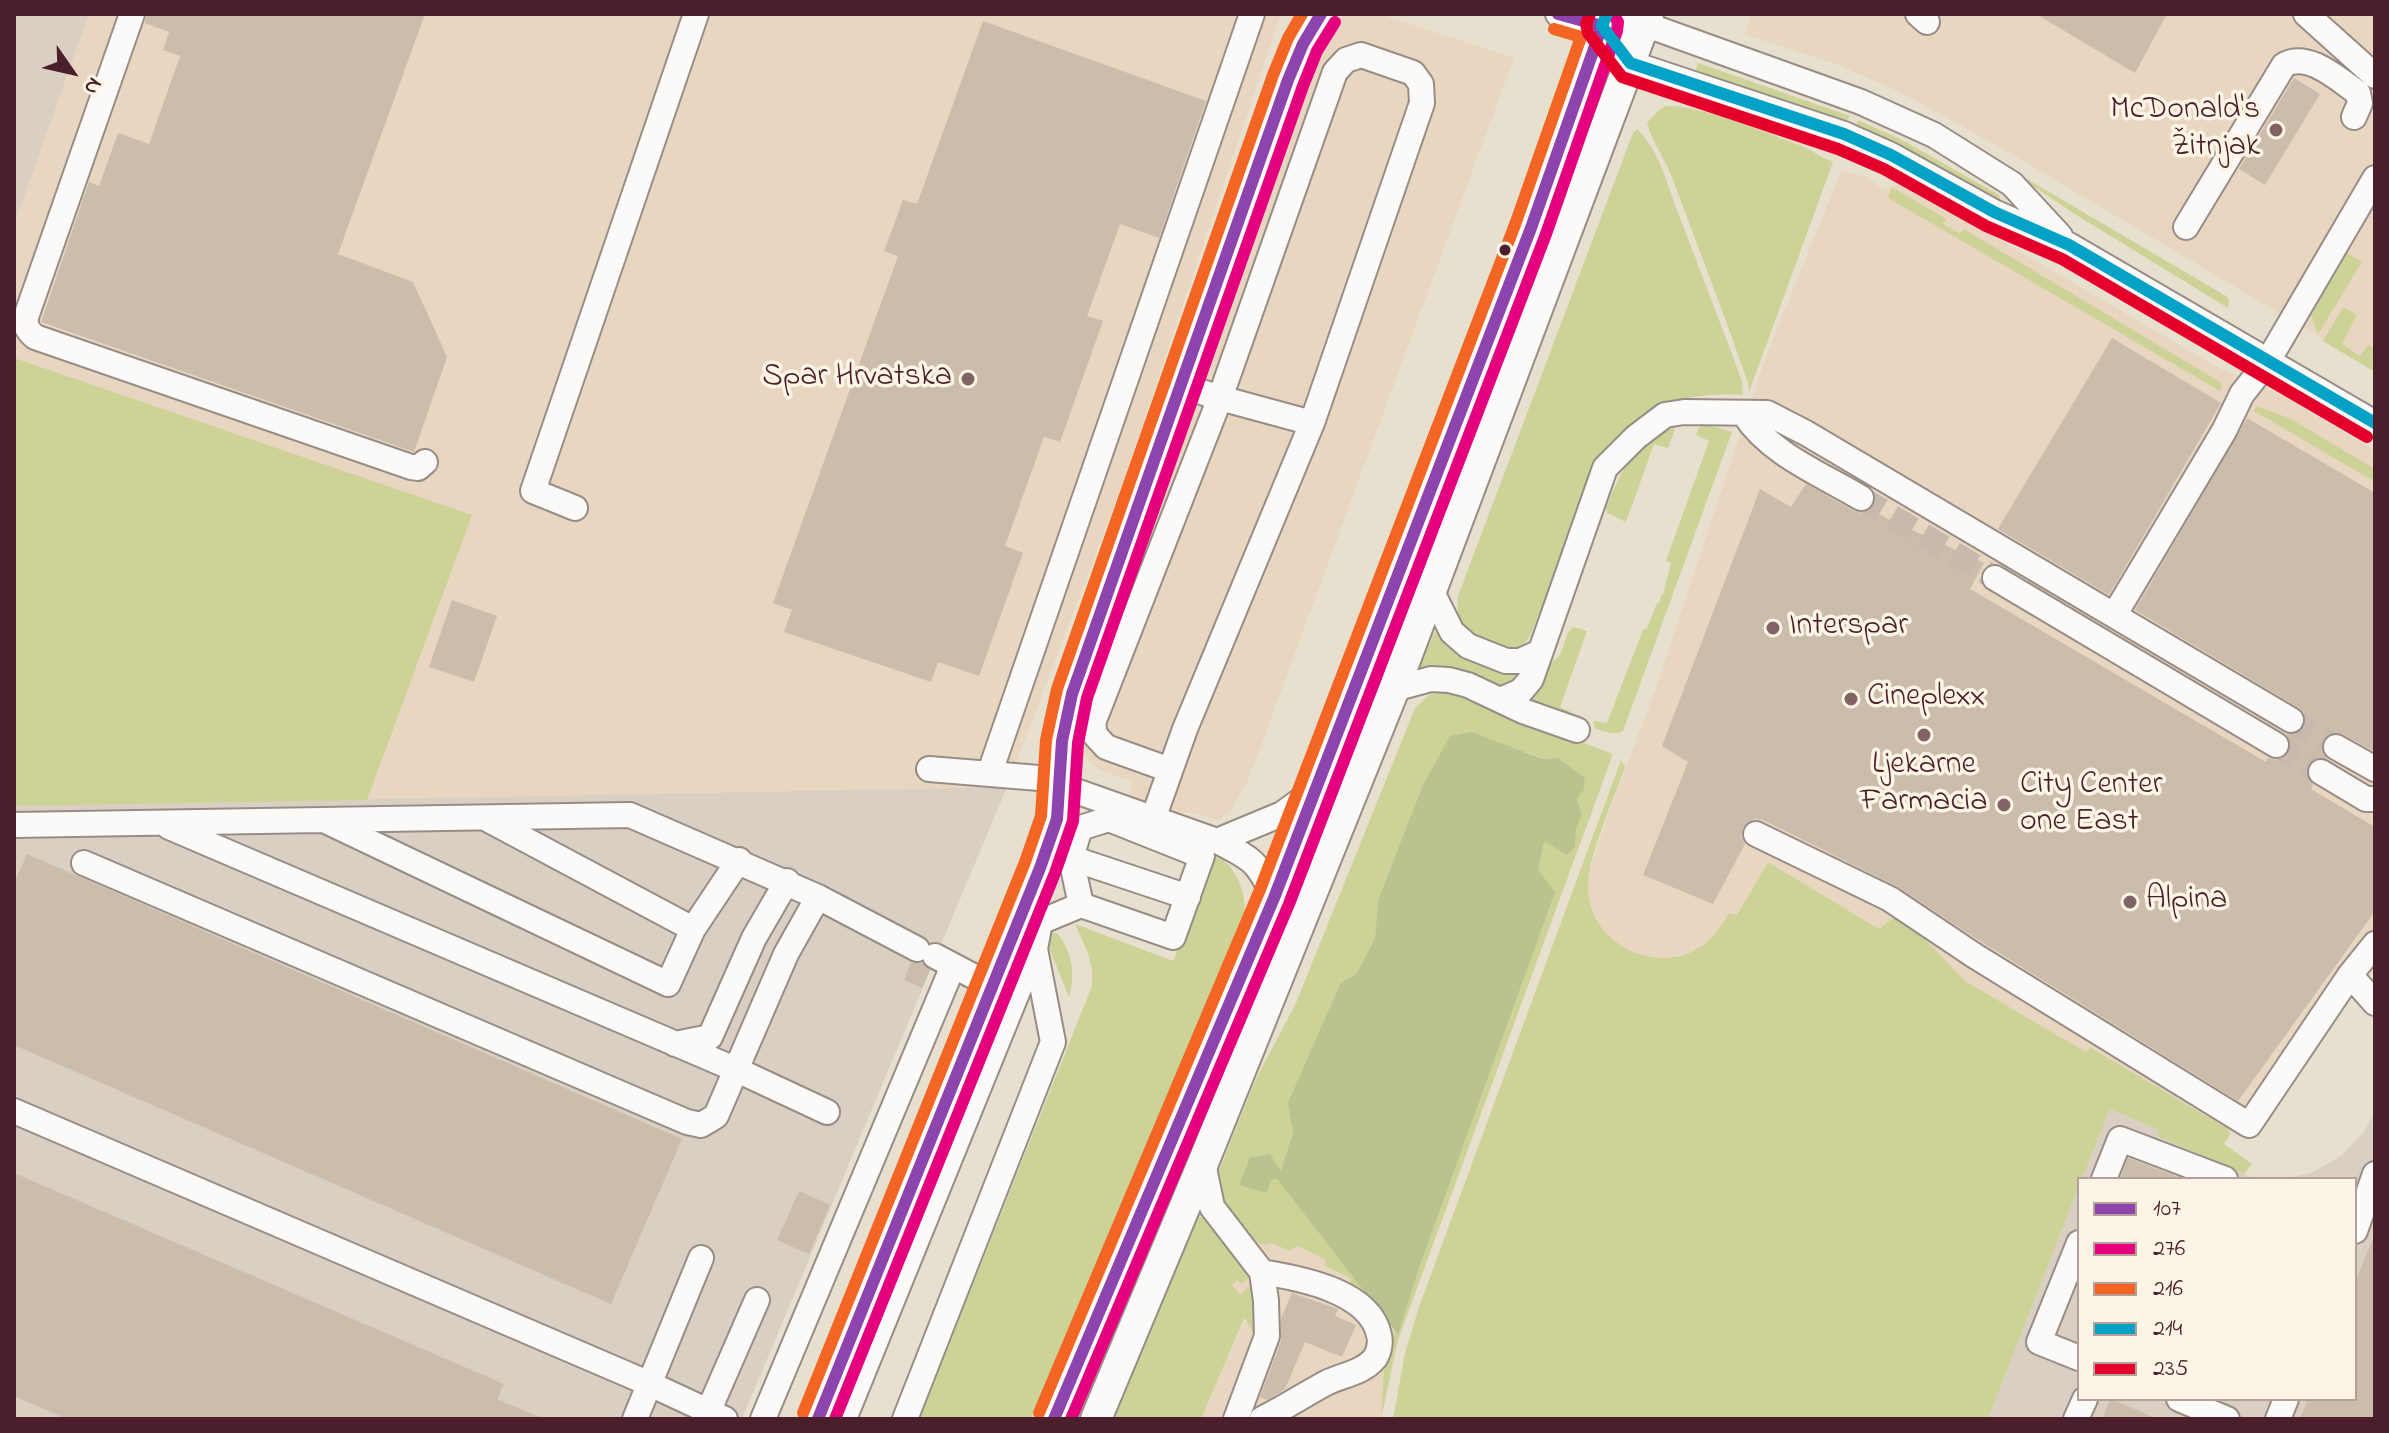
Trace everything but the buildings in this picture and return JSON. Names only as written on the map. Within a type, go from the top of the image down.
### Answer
[{"type":"main road","points":[[1096,1419],[1394,689],[1646,19]]},
{"type":"main road","points":[[1054,1419],[1274,898],[1531,228],[1604,20]]},
{"type":"street","points":[[132,14],[27,314],[25,322],[28,330],[35,337],[411,467],[418,468],[425,462]]},
{"type":"street","points":[[575,508],[533,491],[696,14]]},
{"type":"street","points":[[990,772],[1252,14]]},
{"type":"street","points":[[818,1419],[1057,819],[1062,741],[1072,694],[1295,61],[1321,14]]},
{"type":"street","points":[[1558,14],[1604,20],[1646,19],[1861,102],[1934,135],[2012,184],[2069,245]]},
{"type":"street","points":[[2306,14],[2375,76]]},
{"type":"street","points":[[1604,20],[1630,63],[1848,135],[1891,155],[1994,212],[2069,245],[2375,423]]},
{"type":"street","points":[[1153,819],[1170,770],[1312,423],[1422,103],[1421,84],[1413,73],[1361,55],[1346,60],[1335,72],[1220,398],[1093,723],[1095,735],[1106,747],[1170,770]]},
{"type":"street","points":[[2186,227],[2284,65],[2293,60],[2306,61],[2358,93],[2360,103],[2354,117]]},
{"type":"street","points":[[2115,614],[2224,431],[2242,394],[2268,361],[2375,178]]},
{"type":"street","points":[[1180,385],[1312,423]]},
{"type":"street","points":[[1503,699],[1521,691],[1531,679],[1605,468],[1636,437],[1665,415],[1684,412],[1756,414],[1806,433],[2291,720]]},
{"type":"street","points":[[1756,414],[1756,432],[1776,448],[1861,498]]},
{"type":"street","points":[[1995,578],[2276,745]]},
{"type":"street","points":[[1432,592],[1452,632],[1468,646],[1506,661],[1520,661],[1538,653]]},
{"type":"street","points":[[1394,689],[1431,679],[1449,680],[1577,730]]},
{"type":"street","points":[[2336,747],[2375,769]]},
{"type":"street","points":[[929,769],[1039,778],[1217,841],[1243,854],[1261,869],[1274,898]]},
{"type":"street","points":[[2321,772],[2366,799],[2375,799]]},
{"type":"street","points":[[1217,841],[1282,814],[1315,790]]},
{"type":"street","points":[[14,825],[630,815],[787,881],[990,985]]},
{"type":"street","points":[[483,817],[693,929]]},
{"type":"street","points":[[322,819],[668,984],[693,929],[739,860]]},
{"type":"street","points":[[1040,922],[1081,905],[1173,937],[1202,856],[1109,819],[1080,828],[1071,858],[1081,905]]},
{"type":"street","points":[[159,823],[737,1070],[827,1112]]},
{"type":"street","points":[[1756,834],[1890,899],[1988,964],[2249,1125],[2350,975],[2375,944]]},
{"type":"street","points":[[1071,858],[1188,897]]},
{"type":"street","points":[[84,863],[687,1122],[701,1125],[716,1116],[786,954],[818,897]]},
{"type":"street","points":[[675,1044],[710,1037],[754,938],[787,881]]},
{"type":"street","points":[[844,1419],[1035,949],[1040,922],[1030,890]]},
{"type":"street","points":[[905,1419],[1053,1042],[1035,949]]},
{"type":"street","points":[[763,1419],[935,957]]},
{"type":"street","points":[[2350,975],[2375,1003]]},
{"type":"street","points":[[14,1111],[650,1384],[713,1416],[757,1300]]},
{"type":"street","points":[[2105,1177],[2120,1139],[2220,1177]]},
{"type":"street","points":[[1203,1163],[1212,1207],[1262,1272],[1267,1336],[1236,1419]]},
{"type":"street","points":[[2357,1224],[2375,1174]]},
{"type":"street","points":[[2077,1248],[2039,1342],[2077,1357]]},
{"type":"street","points":[[635,1419],[701,1258]]},
{"type":"street","points":[[1262,1272],[1302,1279],[1361,1304],[1377,1325],[1380,1341],[1376,1356],[1364,1368],[1328,1382],[1262,1419]]},
{"type":"street","points":[[2184,1401],[2227,1419]]},
{"type":"shaded area","points":[[14,14],[89,14],[14,226]]},
{"type":"shaded area","points":[[89,14],[1281,14],[1122,485],[1007,787],[14,806],[14,226]]},
{"type":"shaded area","points":[[1346,14],[1379,14],[1514,58],[1248,781],[1232,809],[1220,820],[1186,812],[1175,817],[1128,800],[1132,781],[1099,770],[1075,747],[1321,32]]},
{"type":"shaded area","points":[[1751,14],[2375,14],[2375,370],[2015,156],[1904,94],[1841,66],[1744,34]]},
{"type":"shaded area","points":[[1841,171],[1868,177],[1883,190],[1905,181],[1930,199],[2219,368],[2286,397],[2375,451],[2375,932],[2230,1135],[2228,1129],[2091,1047],[2086,1052],[1965,981],[1900,913],[1879,929],[1768,862],[1737,915],[1729,913],[1718,932],[1696,950],[1668,959],[1638,955],[1619,946],[1603,931],[1591,908],[1589,873],[1604,826],[1656,688],[1764,362]]},
{"type":"shaded area","points":[[1007,787],[742,1419],[14,1419],[14,806]]},
{"type":"shaded area","points":[[2110,1109],[2159,1130],[2157,1136],[2250,1177],[2083,1177]]},
{"type":"shaded area","points":[[2375,1111],[2375,1419],[1988,1419],[2077,1191],[2077,1401],[2357,1401],[2357,1177],[2294,1177],[2311,1173],[2341,1156],[2363,1133]]},
{"type":"shaded area","points":[[1219,1170],[1218,1192],[1272,1243],[1289,1251],[1296,1246],[1327,1260],[1325,1267],[1352,1280],[1350,1285],[1368,1296],[1395,1331],[1384,1367],[1381,1419],[1201,1419],[1246,1318],[1247,1291],[1240,1296],[1231,1285],[1238,1280],[1201,1217],[1196,1219]]},
{"type":"green space","points":[[1698,63],[1850,116],[1846,123],[1696,70]]},
{"type":"green space","points":[[1666,106],[1732,120],[1833,162],[1749,392],[1673,180],[1647,123]]},
{"type":"green space","points":[[1858,120],[1904,141],[1999,195],[2001,201],[1995,203],[1937,167],[1856,127]]},
{"type":"green space","points":[[1637,129],[1652,148],[1663,171],[1742,381],[1743,395],[1681,399],[1648,413],[1617,438],[1602,455],[1530,636],[1518,647],[1495,645],[1464,627],[1458,612],[1458,596]]},
{"type":"green space","points":[[2015,172],[2226,296],[2229,299],[2228,308],[2078,216]]},
{"type":"green space","points":[[1892,187],[1946,219],[1943,224],[1960,234],[1964,229],[2220,382],[2220,391],[1888,198]]},
{"type":"green space","points":[[2347,253],[2362,262],[2318,334],[2311,316]]},
{"type":"green space","points":[[2343,307],[2357,315],[2342,344],[2360,356],[2368,345],[2375,349],[2375,372],[2323,341]]},
{"type":"green space","points":[[14,358],[472,515],[367,800],[14,806]]},
{"type":"green space","points":[[2257,406],[2291,419],[2375,469],[2375,482],[2254,411]]},
{"type":"green space","points":[[1704,424],[1732,432],[1623,731],[1605,732],[1595,728],[1593,721],[1607,723],[1643,630],[1647,628],[1665,592],[1671,563],[1666,561],[1709,441],[1696,435]]},
{"type":"green space","points":[[1675,429],[1668,448],[1654,444],[1626,522],[1607,513],[1606,508],[1630,460],[1647,442]]},
{"type":"green space","points":[[1574,627],[1587,631],[1560,707],[1571,712],[1570,716],[1527,700],[1547,667],[1560,655],[1568,632]]},
{"type":"green space","points":[[1435,631],[1475,662],[1498,671],[1524,674],[1508,686],[1499,686],[1457,670],[1418,670]]},
{"type":"green space","points":[[1442,691],[1613,754],[1398,1340],[1381,1419],[1384,1367],[1420,1265],[1544,840],[1575,847],[1576,829],[1582,815],[1577,799],[1584,790],[1585,778],[1558,758],[1543,759],[1529,753],[1450,737],[1422,787],[1378,900],[1375,938],[1357,973],[1340,984],[1289,1103],[1293,1133],[1281,1172],[1270,1154],[1250,1157],[1239,1185],[1277,1179],[1368,1296],[1350,1284],[1351,1279],[1325,1266],[1326,1260],[1297,1246],[1289,1251],[1272,1243],[1263,1245],[1250,1238],[1225,1207],[1218,1192],[1219,1170],[1256,1079],[1296,1003],[1415,708],[1429,695]]},
{"type":"green space","points":[[1472,732],[1543,759],[1558,758],[1585,778],[1584,790],[1577,799],[1582,815],[1576,829],[1575,847],[1567,855],[1544,841],[1538,870],[1555,892],[1420,1265],[1398,1335],[1277,1179],[1271,1180],[1267,1193],[1239,1185],[1250,1157],[1270,1154],[1281,1171],[1293,1133],[1288,1103],[1340,984],[1357,973],[1375,938],[1378,900],[1422,787],[1450,736]]},
{"type":"green space","points":[[1621,760],[1625,767],[1596,845],[1588,890],[1591,909],[1600,925],[1627,949],[1662,958],[1680,956],[1697,949],[1716,933],[1729,913],[1737,915],[1768,862],[1879,929],[1900,913],[1965,981],[2086,1052],[2090,1047],[2228,1129],[2230,1135],[2224,1144],[2252,1164],[2244,1174],[2157,1136],[2159,1130],[2110,1109],[2083,1177],[2077,1177],[2077,1191],[1988,1419],[1393,1419],[1405,1353],[1419,1307]]},
{"type":"green space","points":[[1217,855],[1239,881],[1245,915],[1054,1377],[1030,1419],[919,1419],[1092,986],[1092,968],[1075,924],[1173,961]]},
{"type":"green space","points":[[1052,933],[1057,933],[1069,955],[1072,980],[1069,997],[1047,943]]},
{"type":"green space","points":[[1206,1218],[1249,1278],[1241,1284],[1237,1280],[1232,1285],[1240,1295],[1253,1283],[1254,1335],[1244,1319],[1201,1419],[1114,1419],[1196,1219]]},
{"type":"tunnel","points":[[1861,498],[1995,578]]},
{"type":"tunnel","points":[[2291,720],[2336,747]]},
{"type":"tunnel","points":[[2276,745],[2321,772]]},
{"type":"transit line","name":"216","points":[[803,1413],[1025,862],[1041,816],[1046,740],[1057,689],[1273,75],[1302,14]]},
{"type":"transit line","name":"107","points":[[818,1419],[1040,868],[1057,819],[1062,741],[1072,694],[1288,80],[1303,44],[1321,14]]},
{"type":"transit line","name":"107","points":[[1054,1419],[1274,898],[1531,228],[1602,26],[1558,14]]},
{"type":"transit line","name":"235","points":[[1590,14],[1586,24],[1588,33],[1622,77],[1838,149],[1884,169],[1986,226],[2062,259],[2367,437]]},
{"type":"transit line","name":"214","points":[[1607,14],[1602,26],[1630,63],[1844,134],[1891,155],[1994,212],[2069,245],[2375,423]]},
{"type":"transit line","name":"276","points":[[1071,1419],[1289,904],[1546,234],[1617,31],[1618,22],[1613,14]]},
{"type":"transit line","name":"276","points":[[835,1419],[1055,873],[1073,821],[1078,743],[1087,698],[1303,86],[1317,51],[1335,22]]},
{"type":"transit line","name":"216","points":[[1039,1413],[1259,892],[1516,222],[1581,37],[1554,29]]},
{"type":"place","name":"McDonald's Žitnjak","points":[[2276,130]]},
{"type":"place","name":"Spar Hrvatska","points":[[968,379]]},
{"type":"place","name":"Interspar","points":[[1773,628]]},
{"type":"place","name":"Cineplexx","points":[[1851,699]]},
{"type":"place","name":"Ljekarne Farmacia","points":[[1924,735]]},
{"type":"place","name":"City Center one East","points":[[2004,805]]},
{"type":"place","name":"Alpina","points":[[2130,902]]}]
